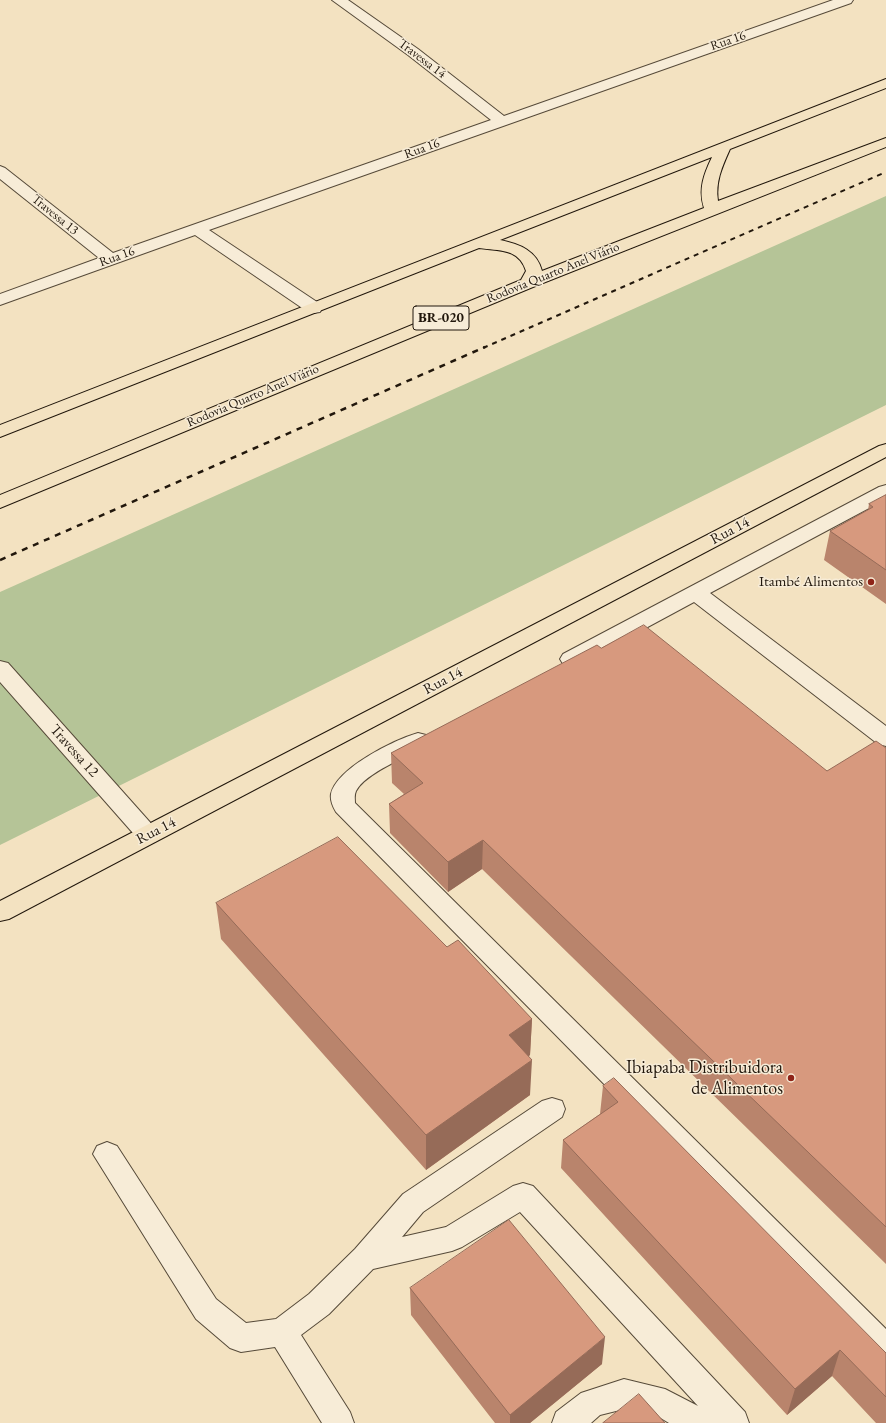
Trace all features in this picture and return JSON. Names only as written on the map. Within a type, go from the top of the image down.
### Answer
[{"type":"main road","points":[[0,432],[886,83]]},
{"type":"main road","name":"Rodovia Quarto Anel Viário","points":[[0,502],[527,282],[884,144]]},
{"type":"main road","points":[[713,210],[708,197],[708,184],[724,147]]},
{"type":"main road","points":[[475,245],[486,244],[508,247],[525,254],[530,259],[534,271],[527,282]]},
{"type":"main road","name":"Rua 14","points":[[0,912],[886,450]]},
{"type":"street","name":"Travessa 14","points":[[339,0],[413,52],[502,120]]},
{"type":"street","name":"Rua 16","points":[[0,300],[842,0]]},
{"type":"street","name":"Travessa 13","points":[[0,171],[110,260]]},
{"type":"street","points":[[197,229],[314,308]]},
{"type":"street","points":[[555,668],[886,491]]},
{"type":"street","points":[[696,593],[886,738]]},
{"type":"street","name":"Travessa 12","points":[[0,668],[148,835]]},
{"type":"street","points":[[435,732],[358,773],[349,782],[343,793],[344,806],[886,1349]]},
{"type":"street","points":[[107,1154],[206,1309],[241,1338],[282,1332],[319,1304],[365,1258],[413,1203],[552,1109]]},
{"type":"street","points":[[365,1258],[452,1238],[522,1195],[734,1423]]},
{"type":"street","points":[[282,1332],[338,1423]]},
{"type":"street","points":[[567,1423],[592,1403],[624,1394],[665,1404],[698,1423]]},
{"type":"green space","points":[[886,196],[886,405],[0,845],[0,592]]},
{"type":"building","points":[[886,495],[886,570],[830,531],[873,507],[869,504]]},
{"type":"building","name":"Ibiapaba Distribuidora de Alimentos","points":[[644,625],[827,771],[876,741],[886,748],[886,1227],[483,840],[448,862],[389,804],[423,783],[391,753],[597,645],[601,648]]},
{"type":"building","points":[[338,837],[447,947],[458,940],[532,1019],[509,1035],[532,1060],[426,1135],[216,903]]},
{"type":"building","points":[[614,1078],[886,1353],[886,1397],[840,1350],[795,1389],[563,1140],[618,1102],[603,1086]]},
{"type":"building","points":[[509,1220],[605,1337],[510,1415],[410,1288]]},
{"type":"building","points":[[639,1394],[665,1423],[603,1423]]},
{"type":"railway","points":[[483,348],[886,172]]},
{"type":"railway","points":[[0,560],[485,347]]},
{"type":"place","name":"Itambé Alimentos","points":[[871,582]]},
{"type":"place","name":"Ibiapaba Distribuidora de Alimentos","points":[[791,1078]]}]
